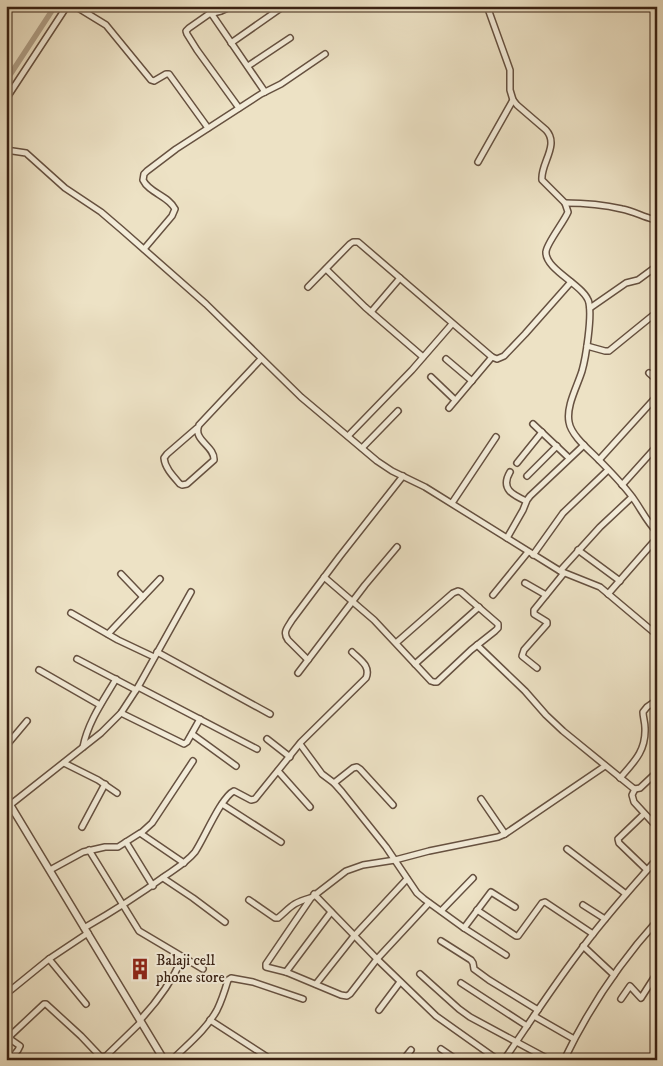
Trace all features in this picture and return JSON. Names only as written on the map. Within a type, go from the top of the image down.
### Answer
[{"type":"street","points":[[6,99],[68,6]]},
{"type":"street","points":[[75,6],[106,25],[151,80],[156,80],[169,74],[208,128]]},
{"type":"street","points":[[232,6],[211,13],[189,28],[186,33],[239,108]]},
{"type":"street","points":[[486,6],[510,70],[510,90],[513,100],[550,133],[552,144],[542,174],[542,180],[565,203],[568,209],[547,248],[546,254],[558,271],[586,295],[590,308],[583,368],[570,403],[568,421],[581,447],[599,460],[622,485],[657,532]]},
{"type":"street","points":[[232,43],[281,8]]},
{"type":"street","points":[[211,13],[265,92]]},
{"type":"street","points":[[248,66],[290,38]]},
{"type":"street","points":[[144,249],[172,216],[175,209],[172,204],[145,184],[142,180],[144,174],[162,159],[208,128],[281,84],[324,54]]},
{"type":"street","points":[[478,162],[513,100]]},
{"type":"street","points":[[6,150],[26,153],[65,188],[107,217],[206,304],[301,397],[377,461],[452,503],[562,572],[594,584],[657,634]]},
{"type":"street","points":[[565,203],[609,206],[652,219],[657,216]]},
{"type":"street","points":[[308,288],[350,244],[358,242],[452,324],[497,359],[504,356],[525,334],[570,282]]},
{"type":"street","points":[[590,308],[626,283],[638,280],[657,266]]},
{"type":"street","points":[[326,269],[365,307],[423,357]]},
{"type":"street","points":[[371,312],[400,278]]},
{"type":"street","points":[[587,346],[609,351],[657,312]]},
{"type":"street","points":[[348,436],[452,324]]},
{"type":"street","points":[[449,408],[492,357]]},
{"type":"street","points":[[198,428],[198,436],[213,454],[214,460],[187,484],[182,485],[165,465],[164,458],[166,454],[198,428],[261,359]]},
{"type":"street","points":[[446,359],[472,381]]},
{"type":"street","points":[[648,373],[657,380]]},
{"type":"street","points":[[431,377],[455,400]]},
{"type":"street","points":[[599,460],[657,396]]},
{"type":"street","points":[[362,448],[398,411]]},
{"type":"street","points":[[533,424],[569,458]]},
{"type":"street","points":[[517,463],[542,432]]},
{"type":"street","points":[[452,503],[496,437]]},
{"type":"street","points":[[527,476],[557,446]]},
{"type":"street","points":[[622,485],[657,446]]},
{"type":"street","points":[[507,538],[526,502],[535,490],[581,447]]},
{"type":"street","points":[[493,595],[531,554],[563,514],[608,470]]},
{"type":"street","points":[[510,472],[507,481],[508,490],[526,502]]},
{"type":"street","points":[[308,660],[285,637],[285,631],[403,476]]},
{"type":"street","points":[[537,668],[523,657],[522,654],[547,624],[546,621],[534,614],[533,611],[578,550],[632,497]]},
{"type":"street","points":[[608,594],[657,538]]},
{"type":"street","points":[[298,673],[396,547]]},
{"type":"street","points":[[578,550],[620,581]]},
{"type":"street","points":[[121,574],[143,596]]},
{"type":"street","points":[[324,578],[374,620],[431,681],[436,682],[495,631],[498,626],[497,622],[479,607],[460,592],[455,592],[396,643]]},
{"type":"street","points":[[108,634],[160,579]]},
{"type":"street","points":[[525,582],[546,595]]},
{"type":"street","points":[[164,1060],[8,801],[64,763],[101,733],[121,713],[137,689],[191,592]]},
{"type":"street","points":[[415,664],[479,607]]},
{"type":"street","points":[[71,613],[108,634],[156,655],[270,714]]},
{"type":"street","points":[[478,645],[546,715],[605,766],[636,789]]},
{"type":"street","points":[[6,994],[86,931],[184,863],[194,852],[230,793],[234,791],[250,800],[254,800],[300,744],[367,675],[367,667],[352,652]]},
{"type":"street","points":[[77,659],[257,749]]},
{"type":"street","points":[[39,670],[100,705]]},
{"type":"street","points":[[82,748],[88,729],[116,679]]},
{"type":"street","points":[[620,778],[638,758],[645,733],[643,712],[657,700]]},
{"type":"street","points":[[121,713],[184,744],[200,719]]},
{"type":"street","points":[[6,746],[27,721]]},
{"type":"street","points":[[192,734],[236,766]]},
{"type":"street","points":[[267,740],[290,757]]},
{"type":"street","points":[[300,744],[322,774],[334,783],[386,847],[418,893],[464,928],[506,955]]},
{"type":"street","points":[[50,870],[83,852],[105,847],[117,847],[141,833],[152,823],[193,761]]},
{"type":"street","points":[[64,763],[105,784],[117,793]]},
{"type":"street","points":[[249,900],[275,918],[278,918],[294,904],[312,896],[352,867],[395,860],[498,837],[605,766]]},
{"type":"street","points":[[334,783],[357,767],[393,805]]},
{"type":"street","points":[[278,771],[310,807]]},
{"type":"street","points":[[657,772],[640,788],[636,789],[632,798],[657,827]]},
{"type":"street","points":[[82,827],[105,784]]},
{"type":"street","points":[[481,799],[505,834]]},
{"type":"street","points":[[222,804],[281,842]]},
{"type":"street","points":[[644,814],[618,839],[619,843],[647,870]]},
{"type":"street","points":[[141,833],[184,863]]},
{"type":"street","points":[[126,842],[153,886]]},
{"type":"street","points":[[567,849],[626,894]]},
{"type":"street","points":[[89,850],[139,931],[203,969]]},
{"type":"street","points":[[504,1060],[583,946],[657,859]]},
{"type":"street","points":[[163,878],[225,922]]},
{"type":"street","points":[[441,911],[473,878]]},
{"type":"street","points":[[316,984],[354,936],[407,879]]},
{"type":"street","points":[[464,928],[489,893],[492,892],[514,907]]},
{"type":"street","points":[[312,896],[331,912],[400,982],[443,1022],[498,1060]]},
{"type":"street","points":[[312,896],[266,964],[266,967],[286,972],[347,996],[377,959],[429,903]]},
{"type":"street","points":[[477,910],[515,936],[518,936],[542,903],[545,902],[593,934]]},
{"type":"street","points":[[583,905],[605,919]]},
{"type":"street","points":[[286,972],[331,912]]},
{"type":"street","points":[[564,1060],[591,1010],[614,975],[657,921]]},
{"type":"street","points":[[441,941],[471,960],[474,969],[489,980],[538,1010]]},
{"type":"street","points":[[583,946],[614,975]]},
{"type":"street","points":[[10,1060],[20,1048],[10,1038],[11,1035],[44,1004],[67,1023],[99,1055],[102,1057],[106,1056],[140,1021],[163,993],[184,957]]},
{"type":"street","points":[[49,959],[86,1004]]},
{"type":"street","points":[[621,999],[630,986],[641,998],[657,973]]},
{"type":"street","points":[[420,974],[470,1017],[550,1060]]},
{"type":"street","points":[[172,1060],[197,1036],[210,1020],[220,1004],[228,980],[231,978],[253,982],[302,999]]},
{"type":"street","points":[[379,1010],[400,982]]},
{"type":"street","points":[[461,982],[527,1026]]},
{"type":"street","points":[[534,1016],[574,1039]]},
{"type":"street","points":[[210,1020],[272,1060]]},
{"type":"street","points":[[441,1049],[457,1060]]},
{"type":"street","points":[[403,1060],[411,1050]]},
{"type":"waterway","points":[[6,81],[55,6]]},
{"type":"place","name":"Balaji cell phone store","points":[[140,969]]}]
